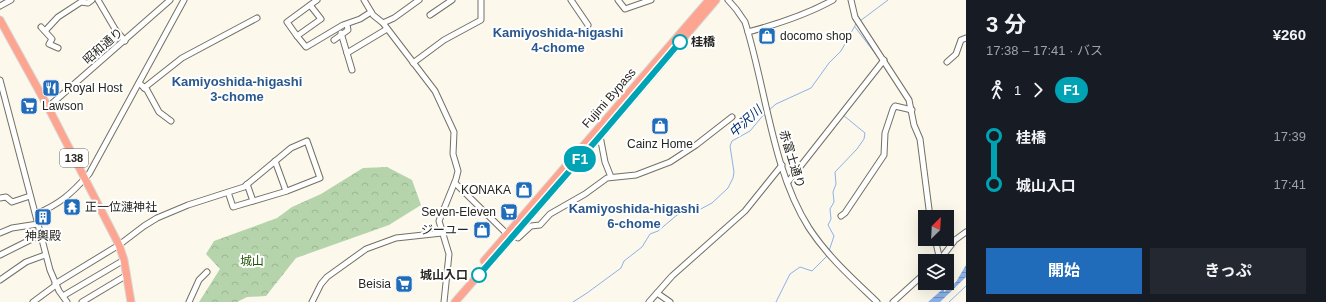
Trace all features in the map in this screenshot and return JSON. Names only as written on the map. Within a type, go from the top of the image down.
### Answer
[{"type":"highway","name":"Fujimi Bypass","points":[[455,302],[510,234],[709,0]]},
{"type":"highway","name":"Fujimi Bypass","points":[[448,302],[600,136],[716,0]]},
{"type":"highway","name":"138","points":[[0,20],[48,107],[119,245],[124,260],[131,302]]},
{"type":"street","points":[[0,6],[10,0]]},
{"type":"street","points":[[58,48],[49,44],[52,39],[43,29],[81,2],[88,3],[92,0]]},
{"type":"street","points":[[98,0],[115,28],[125,41]]},
{"type":"street","name":"昭和通り","points":[[48,107],[170,0]]},
{"type":"street","points":[[36,214],[53,207],[75,189],[85,178],[184,0]]},
{"type":"street","points":[[317,0],[287,22],[306,48],[371,12]]},
{"type":"street","points":[[364,0],[371,12],[383,23],[435,91],[454,132],[453,154],[458,170],[455,183],[438,221],[449,254],[444,302]]},
{"type":"street","points":[[383,23],[394,18],[419,0]]},
{"type":"street","points":[[430,15],[452,0]]},
{"type":"street","points":[[413,63],[444,40],[481,20],[481,0]]},
{"type":"street","points":[[571,0],[588,25]]},
{"type":"street","points":[[618,0],[625,9],[651,0]]},
{"type":"street","name":"赤富士通り","points":[[728,0],[740,14],[748,32],[782,165],[795,202],[809,228],[823,248],[878,302]]},
{"type":"street","points":[[748,32],[782,23],[809,13],[833,0]]},
{"type":"street","points":[[851,0],[855,17],[909,100],[914,125],[920,139],[929,210]]},
{"type":"street","points":[[297,36],[321,18],[310,5]]},
{"type":"street","points":[[144,88],[182,58],[257,18]]},
{"type":"street","points":[[334,40],[348,30],[347,25]]},
{"type":"street","points":[[347,53],[387,29]]},
{"type":"street","points":[[342,33],[352,70]]},
{"type":"street","points":[[947,62],[956,54],[961,40],[966,38]]},
{"type":"street","points":[[788,182],[884,60]]},
{"type":"street","points":[[0,81],[36,214],[45,255],[56,285],[67,302]]},
{"type":"street","points":[[139,83],[144,88],[155,107],[171,121]]},
{"type":"street","points":[[841,216],[846,213],[884,155],[885,133],[893,109],[896,106],[912,110]]},
{"type":"street","points":[[455,183],[510,234],[518,238],[531,226],[540,225],[550,214],[585,194],[605,179],[611,177],[636,175],[670,162],[696,145],[732,117]]},
{"type":"street","points":[[600,136],[605,162],[611,177]]},
{"type":"street","points":[[33,302],[56,285],[119,245],[144,226],[158,218],[228,192],[244,187],[291,148],[307,141],[320,178],[286,191],[232,207],[228,192]]},
{"type":"street","points":[[275,161],[286,191]]},
{"type":"street","points":[[650,302],[672,276],[745,211],[782,165]]},
{"type":"street","points":[[247,184],[253,201]]},
{"type":"street","points":[[0,198],[6,197],[12,202],[30,196]]},
{"type":"street","points":[[0,233],[12,228],[38,224]]},
{"type":"street","points":[[944,254],[955,240],[966,232]]},
{"type":"street","points":[[312,302],[321,284],[327,277],[366,248],[396,238],[442,233]]},
{"type":"street","points":[[0,255],[40,235]]},
{"type":"street","points":[[0,280],[26,262],[45,255]]},
{"type":"street","points":[[63,296],[124,260]]},
{"type":"street","points":[[189,302],[199,280],[207,272]]},
{"type":"street","points":[[82,302],[127,275]]},
{"type":"street","points":[[893,302],[918,279]]},
{"type":"street","points":[[657,293],[670,302]]},
{"type":"green space","name":"城山","points":[[387,167],[412,180],[421,205],[389,225],[296,258],[266,296],[247,297],[237,302],[199,302],[220,269],[206,254],[214,241],[277,218],[292,207],[321,194],[363,168]]},
{"type":"water","points":[[966,265],[966,277],[954,289],[954,284]]},
{"type":"water","points":[[942,290],[944,290],[944,292],[946,290],[952,290],[940,302],[928,302]]},
{"type":"waterway","name":"中沢川","points":[[860,21],[888,0]]},
{"type":"waterway","name":"中沢川","points":[[769,110],[776,104],[811,88],[829,63],[841,51],[857,22]]},
{"type":"waterway","name":"中沢川","points":[[855,27],[880,60]]},
{"type":"waterway","name":"中沢川","points":[[573,302],[621,268],[624,261],[642,247],[650,234],[658,231],[677,215],[686,211],[697,211],[712,203],[728,188],[734,172],[730,146],[732,141],[750,131],[765,113]]},
{"type":"waterway","name":"中沢川","points":[[829,251],[834,236],[828,225],[831,219],[830,209],[834,202],[833,192],[836,184],[835,172],[857,149],[864,139],[865,133],[843,115]]},
{"type":"waterway","name":"中沢川","points":[[776,302],[790,274],[800,267],[812,271],[827,256]]},
{"type":"waterway","points":[[949,302],[966,286]]},
{"type":"bus line","name":"F1","points":[[479,275],[680,42]]},
{"type":"place","name":"docomo shop","points":[[767,36]]},
{"type":"place","name":"桂橋","points":[[680,42]]},
{"type":"place","name":"Royal Host","points":[[51,88]]},
{"type":"place","name":"Lawson","points":[[29,106]]},
{"type":"place","name":"Cainz Home","points":[[660,126]]},
{"type":"place","name":"KONAKA","points":[[524,190]]},
{"type":"place","name":"正一位漣神社","points":[[72,207]]},
{"type":"place","name":"Seven-Eleven","points":[[509,212]]},
{"type":"place","name":"神輿殿","points":[[43,217]]},
{"type":"place","name":"ジーユー","points":[[482,230]]},
{"type":"place","name":"城山入口","points":[[479,275]]},
{"type":"place","name":"Beisia","points":[[404,284]]},
{"type":"district","name":"Kamiyoshida-higashi 4-chome","points":[[558,40]]},
{"type":"district","name":"Kamiyoshida-higashi 3-chome","points":[[237,88]]},
{"type":"district","name":"Kamiyoshida-higashi 6-chome","points":[[634,216]]}]
